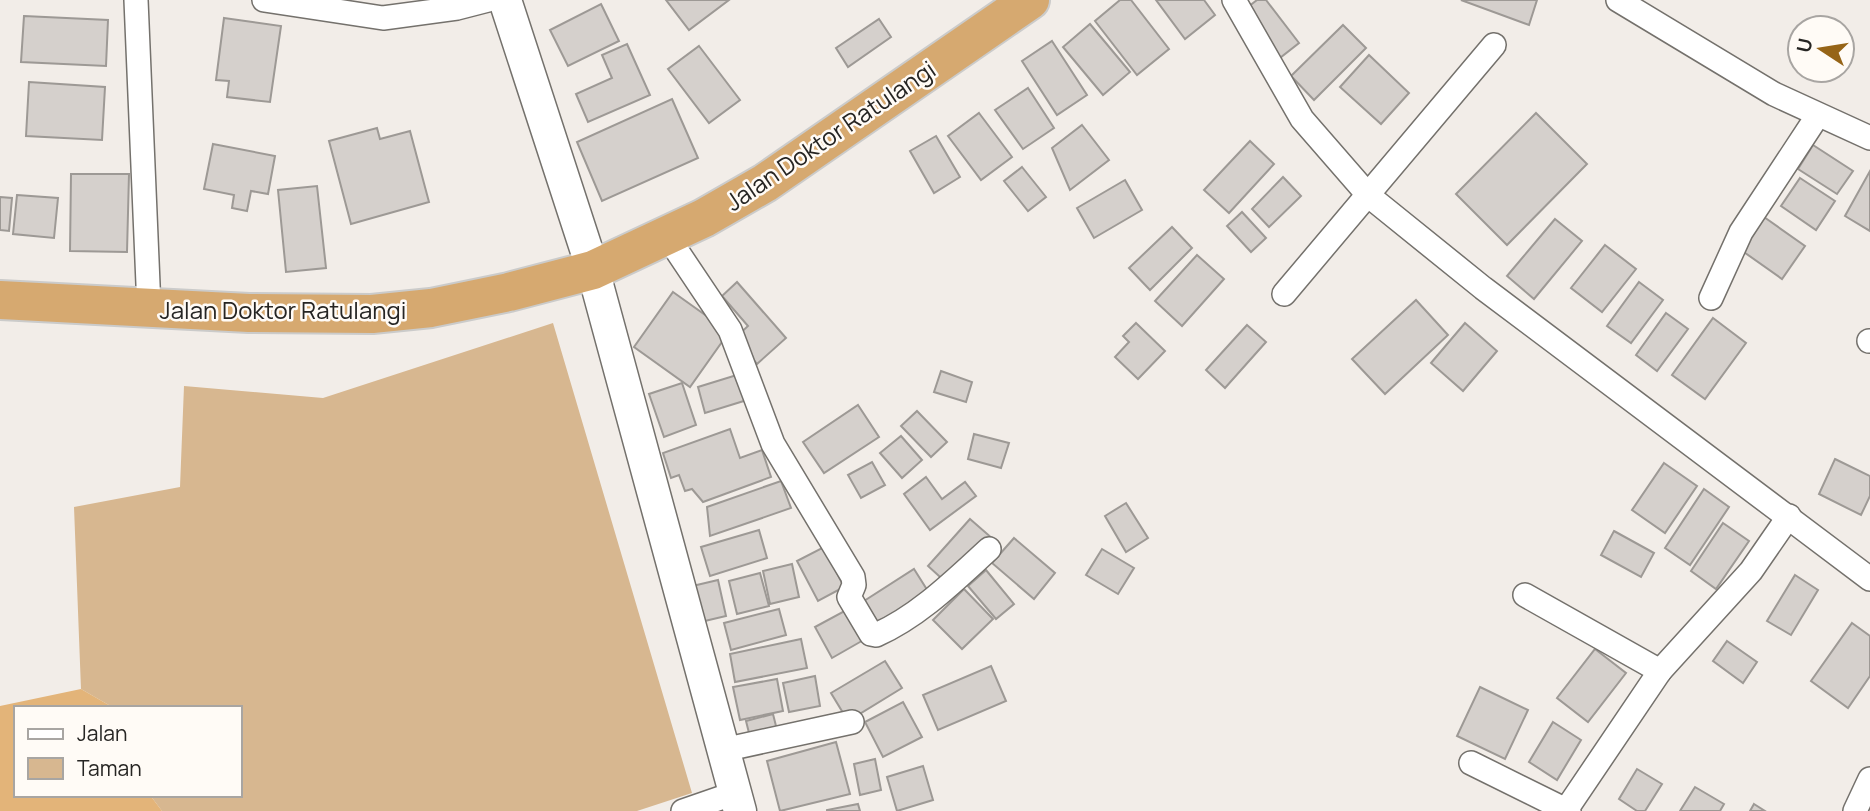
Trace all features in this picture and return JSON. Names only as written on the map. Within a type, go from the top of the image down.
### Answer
[{"type":"highway","name":"Jalan Doktor Ratulangi","points":[[0,300],[149,308],[372,314],[431,308],[509,292],[593,270],[704,218],[765,183],[1030,0]]},
{"type":"street","points":[[136,0],[149,308]]},
{"type":"street","points":[[264,0],[383,18],[457,8],[488,0]]},
{"type":"street","points":[[505,0],[593,270],[738,802],[683,811]]},
{"type":"street","points":[[1234,0],[1302,119],[1369,197],[1483,288],[1870,579]]},
{"type":"street","points":[[1618,0],[1750,80],[1870,138]]},
{"type":"street","points":[[1284,294],[1369,197],[1494,45]]},
{"type":"street","points":[[1711,298],[1741,232],[1818,115]]},
{"type":"street","points":[[667,236],[730,330],[773,444],[853,577],[854,585],[849,597],[871,634],[886,631],[922,606],[989,549]]},
{"type":"street","points":[[1471,763],[1568,810],[1660,671],[1751,571],[1789,516]]},
{"type":"street","points":[[1525,595],[1660,671]]},
{"type":"street","points":[[723,751],[852,722]]},
{"type":"street","points":[[1855,811],[1870,779]]},
{"type":"green space","points":[[553,323],[692,793],[637,811],[162,811],[152,797],[242,797],[242,706],[111,706],[81,689],[74,507],[180,487],[184,386],[323,398]]},
{"type":"shaded area","points":[[81,689],[111,706],[14,706],[14,797],[152,797],[162,811],[0,811],[0,706]]},
{"type":"building","points":[[666,0],[729,0],[689,30]]},
{"type":"building","points":[[1120,0],[1131,0],[1169,49],[1137,75],[1095,21]]},
{"type":"building","points":[[1156,0],[1204,0],[1215,15],[1185,39]]},
{"type":"building","points":[[1257,0],[1266,0],[1299,43],[1276,61],[1239,14]]},
{"type":"building","points":[[1461,0],[1537,0],[1529,25]]},
{"type":"building","points":[[601,4],[619,41],[568,66],[550,30]]},
{"type":"building","points":[[24,16],[108,20],[106,66],[21,62]]},
{"type":"building","points":[[224,18],[281,26],[270,102],[227,97],[229,81],[216,80]]},
{"type":"building","points":[[879,19],[891,37],[848,67],[836,48]]},
{"type":"building","points":[[1090,24],[1130,72],[1103,95],[1063,47]]},
{"type":"building","points":[[1343,25],[1366,48],[1314,100],[1291,76]]},
{"type":"building","points":[[1052,41],[1087,95],[1057,115],[1022,61]]},
{"type":"building","points":[[627,44],[650,95],[588,122],[576,94],[612,78],[602,55]]},
{"type":"building","points":[[699,46],[740,100],[709,123],[668,69]]},
{"type":"building","points":[[1369,55],[1409,93],[1381,124],[1340,87]]},
{"type":"building","points":[[29,82],[105,87],[102,140],[26,136]]},
{"type":"building","points":[[1028,88],[1054,128],[1023,149],[995,110]]},
{"type":"building","points":[[672,99],[698,158],[602,201],[577,142]]},
{"type":"building","points":[[979,113],[1012,157],[981,180],[948,136]]},
{"type":"building","points":[[1536,113],[1587,164],[1507,245],[1456,194]]},
{"type":"building","points":[[1082,125],[1109,160],[1070,190],[1052,148]]},
{"type":"building","points":[[377,128],[380,139],[410,131],[429,202],[351,224],[329,141]]},
{"type":"building","points":[[936,136],[960,177],[934,193],[910,151]]},
{"type":"building","points":[[1250,141],[1274,164],[1229,213],[1204,190]]},
{"type":"building","points":[[213,144],[275,156],[268,194],[251,191],[247,211],[232,208],[234,195],[204,189]]},
{"type":"building","points":[[1813,145],[1853,171],[1837,194],[1798,169]]},
{"type":"building","points":[[1022,167],[1046,197],[1028,211],[1004,181]]},
{"type":"building","points":[[1870,171],[1870,231],[1845,216]]},
{"type":"building","points":[[71,174],[129,174],[127,252],[70,251]]},
{"type":"building","points":[[1283,177],[1301,196],[1269,227],[1252,209]]},
{"type":"building","points":[[1800,178],[1835,201],[1816,230],[1781,206]]},
{"type":"building","points":[[1125,180],[1142,210],[1094,238],[1077,208]]},
{"type":"building","points":[[317,186],[326,268],[286,272],[278,190]]},
{"type":"building","points":[[17,195],[58,198],[54,238],[13,234]]},
{"type":"building","points":[[0,197],[12,198],[9,231],[0,230]]},
{"type":"building","points":[[1242,212],[1266,238],[1251,252],[1227,226]]},
{"type":"building","points":[[1764,217],[1805,246],[1782,279],[1741,250]]},
{"type":"building","points":[[1555,219],[1582,241],[1534,299],[1507,276]]},
{"type":"building","points":[[1172,227],[1192,248],[1150,290],[1129,268]]},
{"type":"building","points":[[1605,245],[1636,269],[1602,312],[1571,288]]},
{"type":"building","points":[[1197,255],[1224,279],[1182,326],[1155,301]]},
{"type":"building","points":[[737,282],[786,338],[757,364],[735,338],[748,326],[722,296]]},
{"type":"building","points":[[1639,282],[1663,300],[1631,343],[1607,326]]},
{"type":"building","points":[[673,292],[729,332],[690,387],[634,347]]},
{"type":"building","points":[[1416,300],[1448,335],[1385,394],[1352,359]]},
{"type":"building","points":[[1666,313],[1688,329],[1657,371],[1636,355]]},
{"type":"building","points":[[1713,318],[1746,343],[1705,399],[1672,375]]},
{"type":"building","points":[[1136,323],[1165,351],[1138,379],[1115,357],[1129,342],[1123,336]]},
{"type":"building","points":[[1465,323],[1497,351],[1463,391],[1431,363]]},
{"type":"building","points":[[1247,325],[1266,342],[1225,388],[1206,370]]},
{"type":"building","points":[[941,371],[972,382],[966,402],[934,392]]},
{"type":"building","points":[[740,374],[747,400],[705,413],[698,387]]},
{"type":"building","points":[[682,383],[696,425],[664,437],[649,394]]},
{"type":"building","points":[[858,405],[879,437],[824,473],[803,442]]},
{"type":"building","points":[[917,411],[947,442],[931,457],[901,426]]},
{"type":"building","points":[[730,429],[740,458],[762,450],[771,477],[703,502],[692,489],[685,491],[679,475],[671,478],[663,453]]},
{"type":"building","points":[[974,434],[1009,443],[1001,468],[968,459]]},
{"type":"building","points":[[901,436],[922,460],[902,478],[880,453]]},
{"type":"building","points":[[1835,459],[1870,476],[1870,496],[1861,515],[1819,494]]},
{"type":"building","points":[[872,462],[885,485],[861,498],[848,475]]},
{"type":"building","points":[[1664,463],[1697,486],[1665,533],[1632,510]]},
{"type":"building","points":[[926,477],[942,499],[965,482],[976,496],[930,530],[904,494]]},
{"type":"building","points":[[781,481],[791,508],[710,536],[707,507]]},
{"type":"building","points":[[1704,489],[1729,507],[1690,565],[1665,548]]},
{"type":"building","points":[[1126,503],[1148,538],[1126,552],[1105,516]]},
{"type":"building","points":[[970,519],[993,539],[950,586],[928,566]]},
{"type":"building","points":[[1723,523],[1749,541],[1716,589],[1691,571]]},
{"type":"building","points":[[759,530],[767,558],[710,576],[701,547]]},
{"type":"building","points":[[1614,531],[1654,553],[1641,577],[1601,555]]},
{"type":"building","points":[[1014,538],[1055,573],[1034,599],[992,563]]},
{"type":"building","points":[[824,547],[844,587],[818,601],[797,561]]},
{"type":"building","points":[[1102,549],[1134,568],[1118,594],[1086,575]]},
{"type":"building","points":[[792,564],[799,597],[770,604],[763,571]]},
{"type":"building","points":[[914,569],[931,596],[880,628],[864,601]]},
{"type":"building","points":[[986,570],[1014,604],[996,619],[968,586]]},
{"type":"building","points":[[760,573],[769,606],[737,614],[729,581]]},
{"type":"building","points":[[1795,575],[1818,590],[1791,635],[1767,621]]},
{"type":"building","points":[[718,580],[726,616],[692,624],[684,588]]},
{"type":"building","points":[[964,589],[993,619],[962,649],[933,620]]},
{"type":"building","points":[[850,608],[867,638],[832,658],[815,627]]},
{"type":"building","points":[[779,609],[786,635],[731,650],[724,623]]},
{"type":"building","points":[[1852,623],[1870,636],[1870,676],[1848,708],[1811,681]]},
{"type":"building","points":[[801,639],[807,668],[735,682],[730,654]]},
{"type":"building","points":[[1727,641],[1757,662],[1743,683],[1713,661]]},
{"type":"building","points":[[1595,649],[1626,673],[1588,722],[1557,698]]},
{"type":"building","points":[[885,661],[902,688],[848,721],[831,693]]},
{"type":"building","points":[[991,666],[1006,701],[938,730],[923,695]]},
{"type":"building","points":[[815,676],[820,706],[789,712],[783,683]]},
{"type":"building","points":[[777,679],[783,711],[740,720],[733,687]]},
{"type":"building","points":[[1480,687],[1528,710],[1505,759],[1457,736]]},
{"type":"building","points":[[903,702],[922,737],[883,757],[865,722]]},
{"type":"building","points":[[773,714],[778,734],[751,741],[746,721]]},
{"type":"building","points":[[1553,722],[1581,740],[1557,780],[1529,762]]},
{"type":"building","points":[[836,742],[850,794],[780,811],[767,761]]},
{"type":"building","points":[[875,759],[881,790],[860,795],[854,764]]},
{"type":"building","points":[[923,766],[933,800],[897,811],[887,777]]},
{"type":"building","points":[[1637,769],[1662,784],[1645,811],[1637,811],[1619,799]]},
{"type":"building","points":[[1695,787],[1724,804],[1720,811],[1680,811]]},
{"type":"building","points":[[858,804],[860,811],[827,811],[827,810]]},
{"type":"building","points":[[1754,804],[1765,811],[1750,811]]}]
